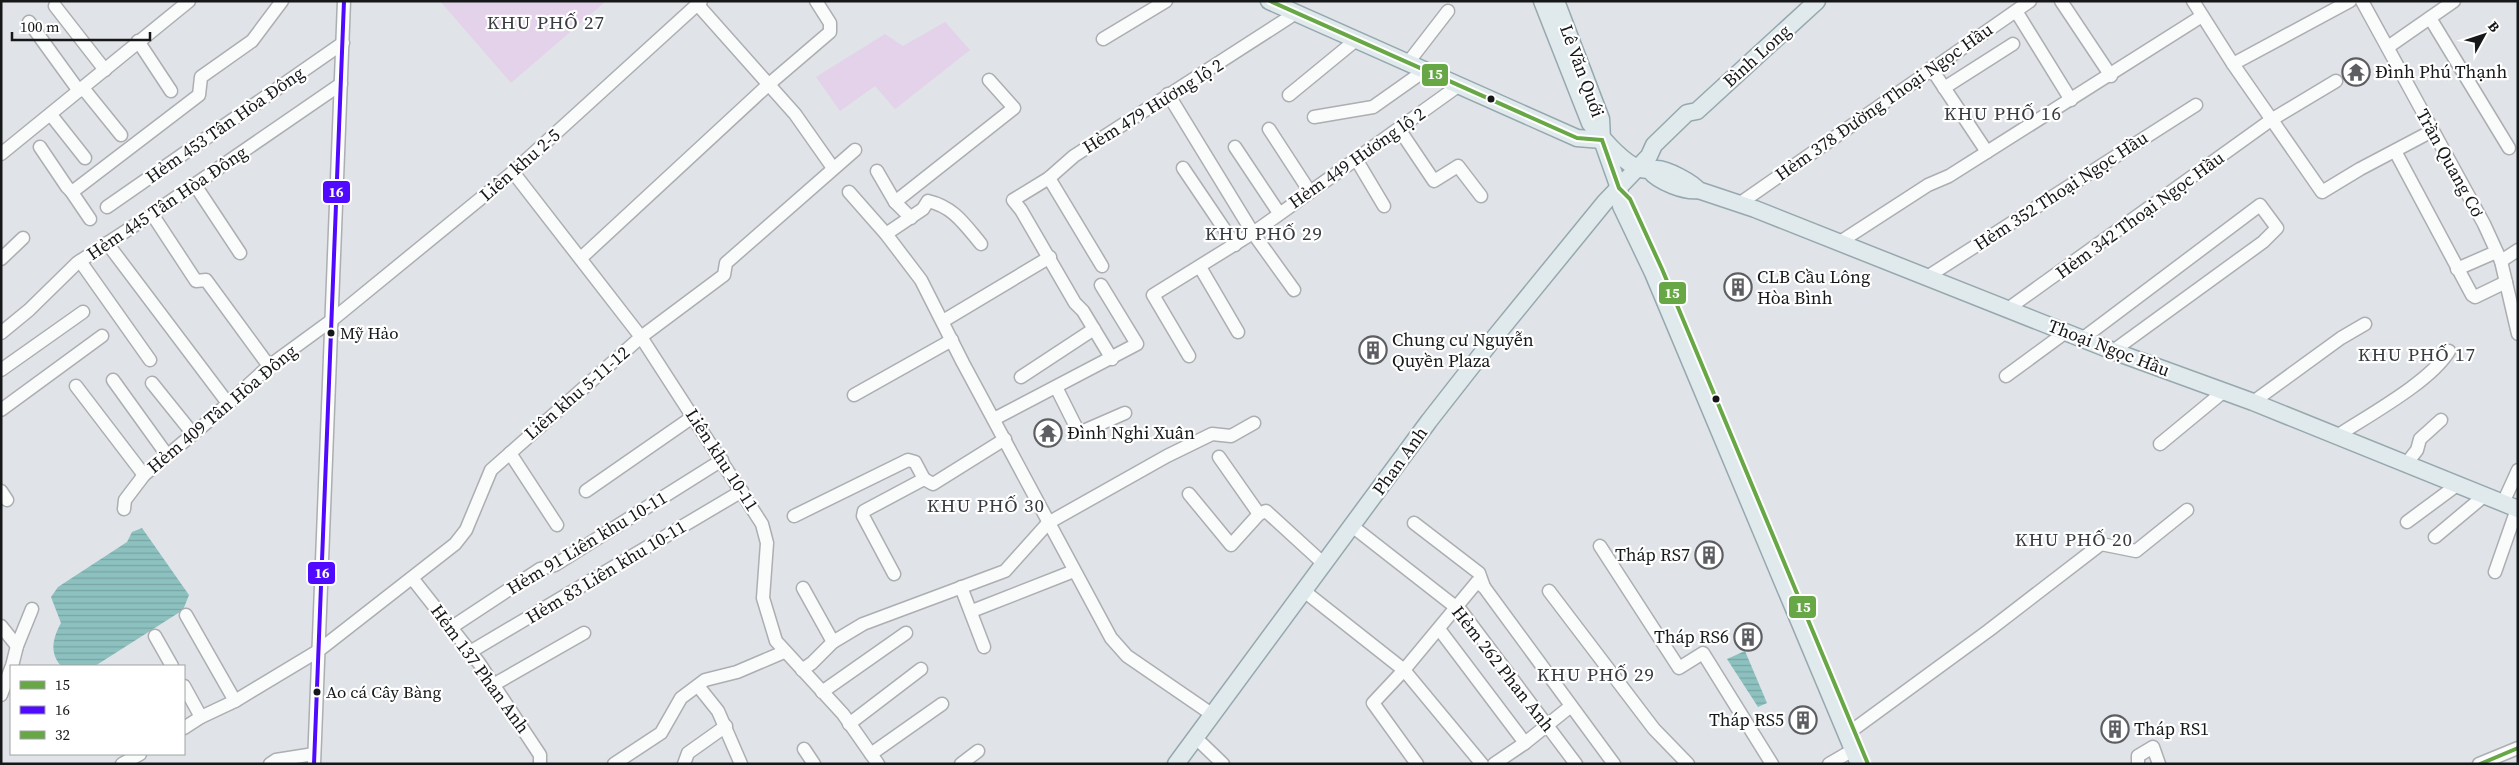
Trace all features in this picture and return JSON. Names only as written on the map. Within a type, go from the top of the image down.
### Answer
[{"type":"main road","points":[[1269,1],[1406,64],[1577,138],[1602,140],[1619,188],[1621,206],[1653,273],[1868,764]]},
{"type":"main road","name":"Lê Văn Quới","points":[[1542,1],[1590,123],[1602,140]]},
{"type":"main road","name":"Lê Văn Quới","points":[[1556,1],[1601,119],[1602,140]]},
{"type":"main road","name":"Bình Long","points":[[1645,165],[1654,145],[1687,113],[1697,111],[1817,1]]},
{"type":"main road","name":"Thoại Ngọc Hầu","points":[[1602,140],[1645,165],[1655,177],[1691,191],[1698,190],[1738,204],[1840,242],[2113,351],[2253,402],[2513,507]]},
{"type":"main road","name":"Phan Anh","points":[[1176,764],[1483,351],[1605,202],[1645,165]]},
{"type":"main road","points":[[1755,504],[1856,757]]},
{"type":"street","points":[[1,154],[189,1]]},
{"type":"street","points":[[71,191],[199,95],[201,77],[252,41],[282,1]]},
{"type":"street","points":[[270,764],[276,760],[314,759],[344,1]]},
{"type":"street","points":[[581,258],[768,85],[830,32],[830,22],[816,1]]},
{"type":"street","points":[[1104,38],[1166,1]]},
{"type":"street","name":"Hẻm 378 Đường Thoại Ngọc Hầu","points":[[1738,204],[2030,1]]},
{"type":"street","points":[[2061,1],[2111,76]]},
{"type":"street","points":[[2193,1],[2233,64],[2322,192],[2432,131]]},
{"type":"street","points":[[2233,64],[2350,1]]},
{"type":"street","name":"Trần Quang Cơ","points":[[2362,1],[2498,256],[2518,334]]},
{"type":"street","points":[[2388,47],[2454,1]]},
{"type":"street","points":[[699,3],[768,85],[796,114],[833,168]]},
{"type":"street","name":"Liên khu 2-5","points":[[332,320],[513,172],[699,3]]},
{"type":"street","points":[[56,6],[104,70]]},
{"type":"street","points":[[1406,64],[1448,11]]},
{"type":"street","points":[[2016,11],[2071,100]]},
{"type":"street","name":"Hẻm 479 Hương lộ 2","points":[[1050,257],[1022,210],[1013,200],[1049,178],[1074,156],[1296,13]]},
{"type":"street","points":[[1840,242],[1928,185],[1949,176],[2111,76],[2202,16]]},
{"type":"street","points":[[2430,18],[2509,148]]},
{"type":"street","points":[[29,22],[81,90],[121,135]]},
{"type":"street","points":[[1289,95],[1356,40]]},
{"type":"street","points":[[138,41],[171,91]]},
{"type":"street","name":"Hẻm 453 Tân Hòa Đông","points":[[107,207],[343,43]]},
{"type":"street","points":[[1944,88],[2013,44]]},
{"type":"street","points":[[1931,68],[1986,152]]},
{"type":"street","points":[[1314,117],[1373,108],[1424,71]]},
{"type":"street","points":[[895,202],[1014,108],[989,80]]},
{"type":"street","name":"Hẻm 342 Thoại Ngọc Hầu","points":[[2009,308],[2271,120],[2336,81]]},
{"type":"street","name":"Hẻm 445 Tân Hòa Đông","points":[[1,333],[80,261],[195,185],[341,84]]},
{"type":"street","name":"Hẻm 449 Hương lộ 2","points":[[1190,356],[1153,298],[1154,294],[1253,233],[1458,86]]},
{"type":"street","points":[[1168,94],[1253,233],[1294,290]]},
{"type":"street","name":"Hẻm 352 Thoại Ngọc Hầu","points":[[1927,277],[2196,105]]},
{"type":"street","points":[[51,115],[85,158]]},
{"type":"street","points":[[1269,129],[1310,192]]},
{"type":"street","points":[[1399,129],[1434,181],[1458,166],[1481,196]]},
{"type":"street","points":[[1236,147],[1279,213]]},
{"type":"street","points":[[40,148],[90,219]]},
{"type":"street","name":"Liên khu 5-11-12","points":[[185,727],[201,717],[235,702],[318,651],[455,544],[466,530],[491,470],[641,337],[724,275],[726,263],[855,150]]},
{"type":"street","points":[[2395,151],[2469,292],[2475,297],[2506,282]]},
{"type":"street","points":[[1356,159],[1384,206]]},
{"type":"street","points":[[1183,168],[1235,245]]},
{"type":"street","points":[[877,171],[895,202],[911,218]]},
{"type":"street","name":"Liên khu 10-11","points":[[513,172],[641,337],[742,491],[762,524],[767,543],[763,598],[776,641],[850,724],[875,759]]},
{"type":"street","points":[[1049,178],[1102,266]]},
{"type":"street","points":[[195,185],[240,253]]},
{"type":"street","points":[[850,192],[886,234],[921,280],[1048,523],[1086,591],[1101,624],[1127,656],[1213,715]]},
{"type":"street","points":[[886,234],[911,218],[928,201],[949,209],[959,216],[981,244]]},
{"type":"street","points":[[2082,338],[2260,205],[2277,228],[2263,242],[2113,351]]},
{"type":"street","points":[[152,214],[196,281],[206,280],[269,366]]},
{"type":"street","points":[[1,259],[23,238]]},
{"type":"street","points":[[107,243],[227,402]]},
{"type":"street","points":[[2458,269],[2518,250]]},
{"type":"street","points":[[943,321],[1050,257],[1076,303],[1112,359]]},
{"type":"street","points":[[80,261],[150,360]]},
{"type":"street","points":[[1200,266],[1238,332]]},
{"type":"street","points":[[994,419],[1112,359],[1137,344],[1101,285]]},
{"type":"street","points":[[1,370],[83,312]]},
{"type":"street","name":"Hẻm 409 Tân Hòa Đông","points":[[124,508],[125,500],[144,474],[193,434],[269,366],[332,320]]},
{"type":"street","points":[[2253,402],[2341,338],[2365,324]]},
{"type":"street","points":[[1021,377],[1094,329]]},
{"type":"street","points":[[2006,376],[2066,332]]},
{"type":"street","points":[[1,410],[102,336]]},
{"type":"street","points":[[854,395],[952,340]]},
{"type":"street","points":[[2337,436],[2440,366],[2449,351]]},
{"type":"street","points":[[113,380],[167,455]]},
{"type":"street","points":[[152,382],[193,434]]},
{"type":"street","points":[[76,386],[144,474]]},
{"type":"street","points":[[1056,387],[1079,433],[1125,413]]},
{"type":"street","points":[[2160,444],[2223,392]]},
{"type":"street","points":[[586,491],[694,416]]},
{"type":"street","points":[[2406,464],[2417,450],[2420,439],[2441,420]]},
{"type":"street","points":[[802,670],[812,663],[833,642],[863,624],[1005,571],[1048,523],[1167,456],[1212,434],[1232,436],[1254,423]]},
{"type":"street","points":[[794,516],[908,460],[915,462],[924,479],[933,484],[1005,439]]},
{"type":"street","points":[[510,453],[557,526]]},
{"type":"street","points":[[1219,458],[1259,514]]},
{"type":"street","name":"Hẻm 91 Liên khu 10-11","points":[[452,627],[540,569],[555,565],[722,460]]},
{"type":"street","points":[[2495,572],[2513,507],[2518,470]]},
{"type":"street","points":[[894,574],[863,516],[864,511],[924,479]]},
{"type":"street","points":[[2407,522],[2457,485]]},
{"type":"street","name":"Hẻm 83 Liên khu 10-11","points":[[470,652],[742,491]]},
{"type":"street","points":[[1189,494],[1231,545],[1259,514],[1266,511],[1324,564]]},
{"type":"street","points":[[2435,537],[2484,496]]},
{"type":"street","points":[[1854,729],[1988,631],[2101,544],[2136,552],[2187,510]]},
{"type":"street","points":[[1414,524],[1479,574],[1484,587],[1614,764]]},
{"type":"street","name":"Hẻm 262 Phan Anh","points":[[1352,526],[1457,607],[1576,764]]},
{"type":"street","points":[[1600,546],[1679,668],[1703,653],[1772,764]]},
{"type":"street","points":[[972,611],[1074,571]]},
{"type":"street","name":"Hẻm 137 Phan Anh","points":[[412,578],[452,627],[493,685],[540,755],[540,764]]},
{"type":"street","points":[[1418,764],[1373,703],[1439,629],[1476,582],[1484,587]]},
{"type":"street","points":[[961,587],[972,611],[984,647]]},
{"type":"street","points":[[803,588],[833,642]]},
{"type":"street","points":[[1304,591],[1404,670],[1482,764]]},
{"type":"street","points":[[1549,591],[1654,729],[1688,764]]},
{"type":"street","points":[[12,665],[16,646],[32,609]]},
{"type":"street","points":[[186,615],[235,702]]},
{"type":"street","points":[[1,626],[16,646]]},
{"type":"street","points":[[1439,629],[1524,743]]},
{"type":"street","points":[[493,685],[584,633]]},
{"type":"street","points":[[822,692],[906,633]]},
{"type":"street","points":[[154,636],[171,665]]},
{"type":"street","points":[[614,764],[661,734],[682,698],[705,680],[736,672],[784,652]]},
{"type":"street","points":[[850,724],[922,669]]},
{"type":"street","points":[[1,695],[10,672]]},
{"type":"street","points":[[698,686],[718,711],[741,764]]},
{"type":"street","points":[[185,688],[201,717]]},
{"type":"street","points":[[875,759],[942,704]]},
{"type":"street","points":[[1494,764],[1571,706]]},
{"type":"street","points":[[684,764],[688,753],[726,726]]},
{"type":"street","points":[[1195,737],[1224,764]]},
{"type":"street","points":[[2138,764],[2138,756],[2153,747],[2159,764]]},
{"type":"street","points":[[2479,764],[2518,748]]},
{"type":"street","points":[[804,750],[814,764]]},
{"type":"street","points":[[961,764],[978,751]]},
{"type":"street","points":[[122,764],[136,755]]},
{"type":"street","points":[[1828,764],[1856,757]]},
{"type":"shaded area","points":[[440,1],[606,1],[511,83]]},
{"type":"shaded area","points":[[945,22],[970,50],[895,109],[875,86],[840,111],[816,77],[885,34],[903,46]]},
{"type":"water","points":[[142,528],[189,595],[183,610],[97,665],[60,665],[55,655],[54,640],[61,623],[51,597],[58,587],[127,542],[132,532]]},
{"type":"water","points":[[1745,651],[1767,703],[1758,707],[1727,659]]},
{"type":"transit line","name":"16","points":[[314,764],[344,1]]},
{"type":"transit line","name":"15","points":[[1270,1],[1577,138],[1602,140]]},
{"type":"transit line","name":"15","points":[[1602,140],[1619,188],[1630,199],[1662,269],[1868,764]]},
{"type":"transit line","name":"32","points":[[2480,764],[2518,748]]},
{"type":"place","name":"Đình Phú Thạnh","points":[[2356,72]]},
{"type":"place","name":"CLB Cầu Lông Hòa Bình","points":[[1738,287]]},
{"type":"place","name":"Mỹ Hảo","points":[[331,333]]},
{"type":"place","name":"Chung cư Nguyễn Quyền Plaza","points":[[1373,350]]},
{"type":"place","name":"Đình Nghi Xuân","points":[[1048,433]]},
{"type":"place","name":"Tháp RS7","points":[[1709,555]]},
{"type":"place","name":"Tháp RS6","points":[[1748,637]]},
{"type":"place","name":"Ao cá Cây Bàng","points":[[317,692]]},
{"type":"place","name":"Tháp RS5","points":[[1803,720]]},
{"type":"place","name":"Tháp RS1","points":[[2115,729]]},
{"type":"district","name":"KHU PHỐ 27","points":[[546,22]]},
{"type":"district","name":"KHU PHỐ 16","points":[[2003,113]]},
{"type":"district","name":"KHU PHỐ 29","points":[[1264,233]]},
{"type":"district","name":"KHU PHỐ 17","points":[[2417,354]]},
{"type":"district","name":"KHU PHỐ 30","points":[[986,505]]},
{"type":"district","name":"KHU PHỐ 20","points":[[2074,539]]},
{"type":"district","name":"KHU PHỐ 29","points":[[1596,674]]}]
